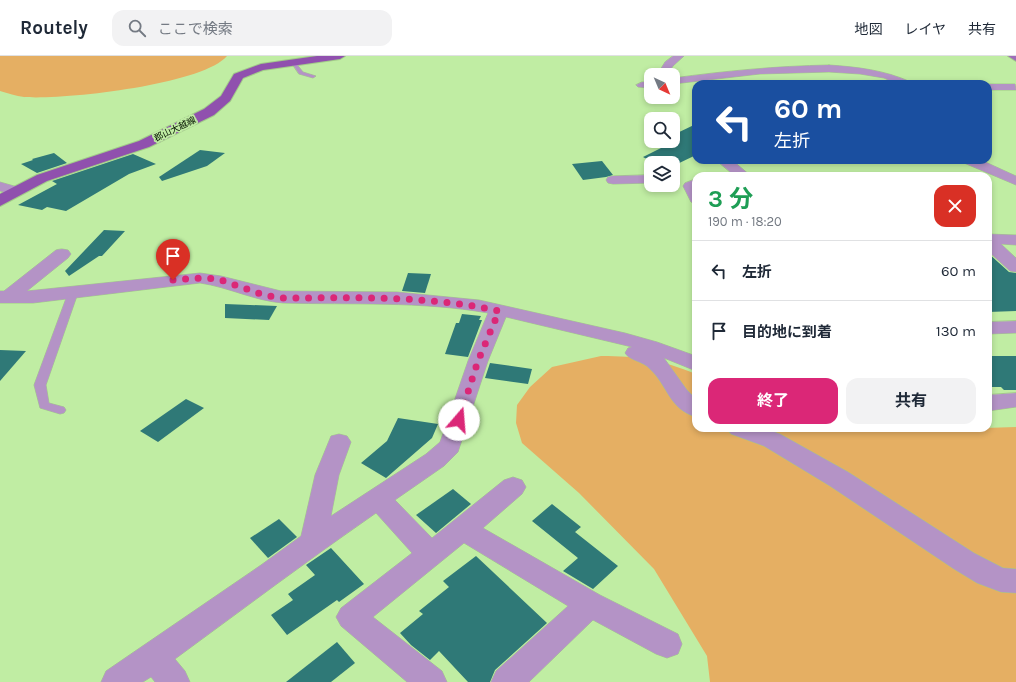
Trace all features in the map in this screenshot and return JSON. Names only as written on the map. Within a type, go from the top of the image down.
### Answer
[{"type":"main road","name":"郡山大越線","points":[[0,201],[16,190],[59,171],[144,144],[209,112],[226,98],[238,76],[262,67],[340,56]]},
{"type":"street","points":[[666,68],[679,56]]},
{"type":"street","points":[[680,81],[798,63],[832,62],[855,64],[880,70],[901,80]]},
{"type":"street","points":[[680,82],[692,85]]},
{"type":"street","points":[[992,87],[1015,87]]},
{"type":"street","points":[[728,164],[739,172]]},
{"type":"street","points":[[978,164],[1015,181]]},
{"type":"street","points":[[612,180],[644,179]]},
{"type":"street","points":[[992,183],[1015,181]]},
{"type":"street","points":[[0,186],[16,190]]},
{"type":"street","points":[[992,241],[1016,240]]},
{"type":"street","points":[[992,245],[1016,267]]},
{"type":"street","points":[[5,297],[62,254]]},
{"type":"street","points":[[5,297],[33,297],[200,278],[218,279],[264,295],[281,298],[411,298],[466,304],[602,334],[660,350],[692,362]]},
{"type":"street","points":[[117,682],[271,574],[313,542],[435,460],[450,446],[478,361],[499,311]]},
{"type":"street","points":[[992,328],[1016,327]]},
{"type":"street","points":[[602,334],[603,340],[615,351],[643,354],[661,366],[686,402],[692,406]]},
{"type":"street","points":[[992,403],[1016,400]]},
{"type":"street","points":[[750,432],[772,440],[839,479],[986,574],[1001,580],[1016,581]]},
{"type":"street","points":[[313,542],[327,475],[339,442]]},
{"type":"street","points":[[431,682],[351,617],[430,554],[464,530],[513,487]]},
{"type":"street","points":[[377,498],[430,554]]},
{"type":"street","points":[[464,530],[590,604],[667,644]]},
{"type":"street","points":[[507,682],[590,604]]},
{"type":"street","points":[[154,656],[174,682]]},
{"type":"lane","points":[[293,63],[301,74],[313,76]]},
{"type":"lane","points":[[60,410],[44,405],[40,385],[72,293]]},
{"type":"shaded area","points":[[0,56],[227,56],[213,66],[190,75],[162,83],[99,93],[69,96],[24,97],[0,91]]},
{"type":"shaded area","points":[[601,356],[638,358],[672,365],[692,372],[692,432],[992,432],[992,428],[1016,427],[1016,682],[710,682],[707,656],[654,569],[579,493],[522,443],[516,423],[517,405],[530,387],[552,367]]},
{"type":"building","points":[[692,126],[692,157],[680,163],[680,156],[645,156],[661,148],[680,148],[680,132]]},
{"type":"building","points":[[200,150],[225,153],[207,166],[162,181],[159,177]]},
{"type":"building","points":[[54,153],[67,163],[37,173],[21,164],[33,160],[32,159]]},
{"type":"building","points":[[133,154],[156,164],[129,174],[66,211],[47,207],[42,210],[18,205],[57,184],[52,181]]},
{"type":"building","points":[[602,161],[613,175],[583,180],[572,164]]},
{"type":"building","points":[[104,230],[125,231],[102,256],[99,256],[69,276],[65,271]]},
{"type":"building","points":[[992,257],[1009,272],[1016,273],[1016,311],[992,312]]},
{"type":"building","points":[[408,273],[431,274],[425,293],[402,291]]},
{"type":"building","points":[[225,304],[277,306],[269,320],[225,318]]},
{"type":"building","points":[[462,314],[481,316],[479,320],[482,320],[468,357],[445,354],[456,323],[459,323]]},
{"type":"building","points":[[0,350],[26,351],[0,381]]},
{"type":"building","points":[[992,356],[1016,356],[1016,390],[1004,390],[1001,387],[992,387]]},
{"type":"building","points":[[490,363],[532,369],[528,384],[485,378]]},
{"type":"building","points":[[186,399],[204,408],[158,442],[140,431]]},
{"type":"building","points":[[398,418],[438,424],[432,438],[386,478],[361,463],[387,441]]},
{"type":"building","points":[[453,489],[471,504],[436,533],[416,515]]},
{"type":"building","points":[[552,504],[581,527],[575,532],[618,566],[593,589],[563,571],[578,558],[532,521]]},
{"type":"building","points":[[279,519],[297,537],[268,558],[250,538]]},
{"type":"building","points":[[331,548],[364,584],[339,602],[337,600],[287,635],[271,615],[293,600],[288,594],[315,575],[306,565]]},
{"type":"building","points":[[476,556],[547,623],[495,670],[490,682],[468,682],[439,651],[430,660],[411,645],[400,633],[423,614],[419,611],[449,587],[443,581]]},
{"type":"building","points":[[337,642],[355,663],[331,682],[286,682]]},
{"type":"route","points":[[173,280],[200,278],[218,279],[264,295],[281,298],[411,298],[466,304],[499,311],[478,361],[459,420]]}]
